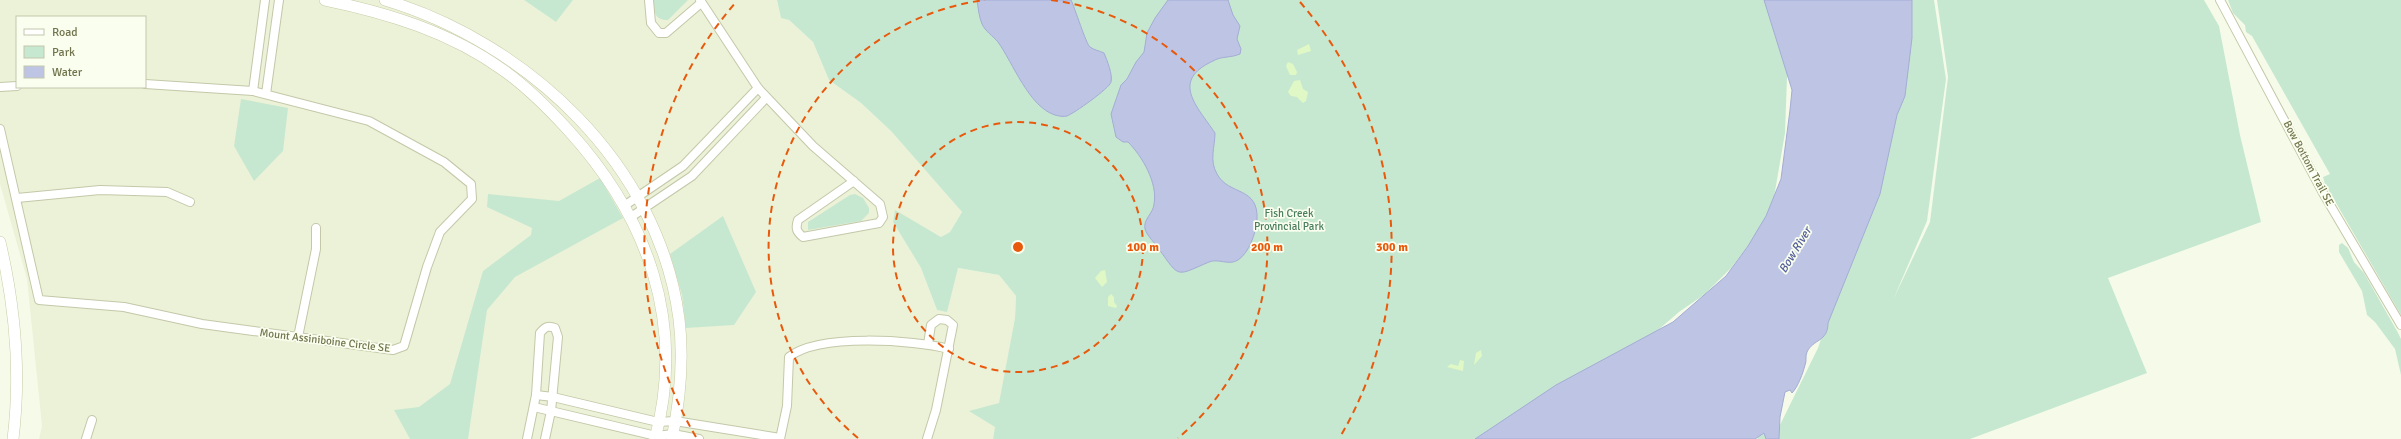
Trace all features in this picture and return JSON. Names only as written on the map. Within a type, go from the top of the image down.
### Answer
[{"type":"street","points":[[253,91],[265,0]]},
{"type":"street","points":[[266,94],[279,0]]},
{"type":"street","points":[[325,0],[368,9],[416,24],[456,42],[503,70],[552,112],[581,144],[605,174],[631,217],[651,262],[664,320],[667,366],[664,393],[655,438]]},
{"type":"street","points":[[385,0],[420,11],[461,30],[510,58],[542,82],[594,136],[619,168],[638,198],[664,258],[679,318],[681,366],[672,437]]},
{"type":"street","points":[[649,0],[651,23],[659,33],[666,33],[700,2],[766,98],[813,146],[854,181],[880,204],[883,217],[879,223],[803,237],[798,232],[796,227],[798,220],[854,181]]},
{"type":"street","name":"Bow Bottom Trail SE","points":[[2220,0],[2323,192],[2401,325]]},
{"type":"street","name":"Mount Assiniboine Circle SE","points":[[0,129],[17,198],[39,300],[124,307],[202,324],[393,350],[404,346],[427,267],[440,232],[472,199],[471,184],[444,162],[369,121],[253,91],[146,84]]},
{"type":"street","points":[[0,87],[16,86]]},
{"type":"street","points":[[624,206],[638,198],[683,166],[705,145],[758,88]]},
{"type":"street","points":[[631,217],[644,210],[692,176],[766,98]]},
{"type":"street","points":[[705,145],[715,153]]},
{"type":"street","points":[[17,198],[100,190],[167,192],[190,202]]},
{"type":"street","points":[[298,337],[316,249],[316,228]]},
{"type":"street","points":[[0,242],[14,328],[16,384],[13,439]]},
{"type":"street","points":[[927,439],[936,410],[953,325],[947,320],[939,319],[931,325],[928,344]]},
{"type":"street","points":[[526,439],[536,395],[540,333],[545,327],[550,326],[555,328],[558,337],[553,397],[545,439]]},
{"type":"street","points":[[536,395],[553,397],[658,422],[675,421],[780,438],[788,406],[790,357],[798,350],[852,340],[928,344],[949,349]]},
{"type":"street","points":[[534,407],[655,438],[672,437],[699,439]]},
{"type":"street","points":[[86,439],[92,420]]},
{"type":"shaded area","points":[[0,0],[524,0],[556,22],[573,0],[777,0],[781,17],[789,20],[813,42],[829,80],[861,103],[891,131],[962,212],[950,232],[941,237],[895,211],[893,222],[921,268],[937,310],[947,311],[957,268],[999,275],[1016,296],[1015,318],[993,439],[39,439],[42,426],[27,279],[0,184]]},
{"type":"green space","points":[[524,0],[573,0],[556,22]]},
{"type":"green space","points":[[654,0],[688,0],[668,20],[663,20],[657,17],[654,8]]},
{"type":"green space","name":"Fish Creek Provincial Park","points":[[777,0],[1805,0],[1787,78],[1785,133],[1773,203],[1754,238],[1731,268],[1705,294],[1679,312],[1650,337],[1499,439],[993,439],[995,427],[969,411],[999,403],[1015,318],[1016,296],[999,275],[958,268],[947,312],[937,310],[921,268],[893,222],[895,210],[941,237],[950,232],[962,212],[891,131],[861,103],[829,80],[813,42],[789,20],[781,18]]},
{"type":"green space","points":[[1882,0],[1934,0],[1946,79],[1927,221],[1893,300],[1930,222],[1948,77],[1937,0],[2204,0],[2219,26],[2240,135],[2261,222],[2108,278],[2147,373],[1970,439],[1757,439],[1760,433],[1775,435],[1818,348],[1841,280]]},
{"type":"green space","points":[[2228,0],[2401,0],[2401,315],[2325,184],[2323,177],[2330,174],[2252,36],[2246,32],[2245,25],[2233,13]]},
{"type":"green space","points":[[241,99],[288,108],[283,151],[254,181],[234,146]]},
{"type":"green space","points":[[600,178],[623,218],[515,277],[487,310],[468,439],[410,439],[394,410],[419,407],[450,384],[483,271],[531,235],[532,228],[487,207],[488,194],[559,201]]},
{"type":"green space","points":[[855,194],[863,198],[869,208],[869,213],[861,221],[808,230],[808,222],[850,195]]},
{"type":"green space","points":[[723,216],[756,292],[734,325],[686,328],[682,295],[670,254]]},
{"type":"green space","points":[[2342,243],[2348,248],[2354,262],[2364,273],[2401,339],[2401,375],[2395,349],[2375,322],[2367,315],[2362,291],[2339,252],[2339,245]]},
{"type":"sand","points":[[1309,44],[1311,51],[1298,55],[1297,50]]},
{"type":"sand","points":[[1288,62],[1293,64],[1297,72],[1296,75],[1290,75],[1286,66]]},
{"type":"sand","points":[[1300,80],[1303,89],[1308,92],[1306,101],[1303,103],[1297,97],[1291,96],[1288,92],[1294,81]]},
{"type":"sand","points":[[1105,270],[1107,282],[1102,287],[1095,278],[1101,271]]},
{"type":"sand","points":[[1111,294],[1114,297],[1114,302],[1117,306],[1116,308],[1108,306],[1108,297]]},
{"type":"sand","points":[[1481,350],[1482,356],[1474,365],[1476,353]]},
{"type":"sand","points":[[1460,360],[1464,361],[1463,371],[1447,367],[1451,364],[1458,366]]},
{"type":"water","points":[[977,0],[1071,0],[1088,44],[1090,47],[1104,53],[1111,76],[1111,82],[1105,90],[1067,116],[1056,115],[1046,110],[1029,94],[998,42],[983,27]]},
{"type":"water","points":[[1168,0],[1228,0],[1233,15],[1240,26],[1237,39],[1241,49],[1240,54],[1216,59],[1200,69],[1193,77],[1190,85],[1191,94],[1195,104],[1215,133],[1213,164],[1217,174],[1222,181],[1229,186],[1248,196],[1256,209],[1257,220],[1249,248],[1238,260],[1235,262],[1212,261],[1184,272],[1175,270],[1171,266],[1146,232],[1145,222],[1152,211],[1154,204],[1154,187],[1148,170],[1139,155],[1128,142],[1123,142],[1116,137],[1111,114],[1121,85],[1127,79],[1136,62],[1144,52],[1147,33],[1155,18]]},
{"type":"water","name":"Bow River","points":[[1764,0],[1912,0],[1912,38],[1905,96],[1897,115],[1880,194],[1828,323],[1826,334],[1807,352],[1803,372],[1792,393],[1790,390],[1785,392],[1780,417],[1779,439],[1766,439],[1764,433],[1755,439],[1475,439],[1556,385],[1673,322],[1726,276],[1748,246],[1766,216],[1781,179],[1792,90]]}]
